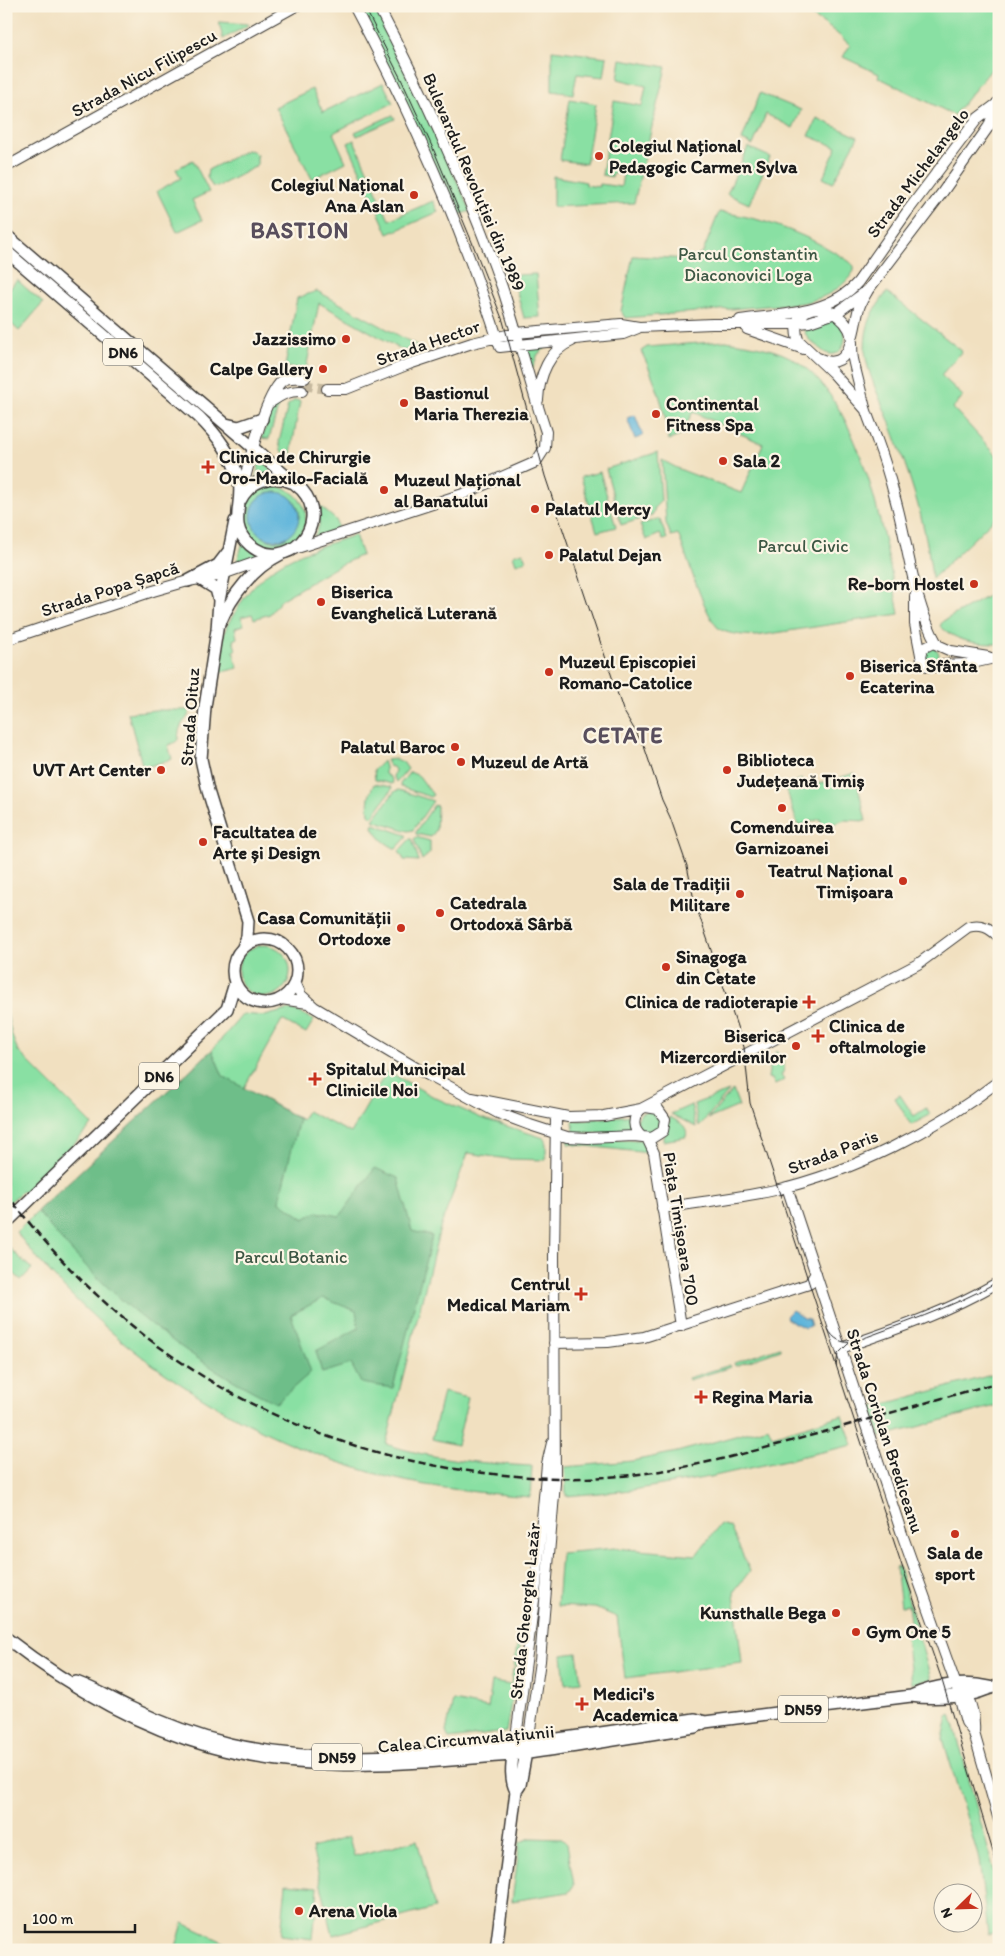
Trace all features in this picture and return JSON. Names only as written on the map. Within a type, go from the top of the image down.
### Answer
[{"type":"main road","name":"Strada Nicu Filipescu","points":[[6,167],[296,6]]},
{"type":"main road","name":"Bulevardul Revoluției din 1989","points":[[354,6],[405,109],[447,204],[474,270],[498,342]]},
{"type":"main road","name":"Bulevardul Revoluției din 1989","points":[[378,6],[421,93],[476,218],[502,289],[546,432]]},
{"type":"main road","name":"Strada Michelangelo","points":[[813,308],[832,301],[846,293],[856,284],[907,212],[978,118],[998,102]]},
{"type":"main road","name":"Strada Michelangelo","points":[[868,290],[989,126],[998,102]]},
{"type":"main road","name":"DN6","points":[[6,235],[297,485],[309,500],[312,520],[310,529],[303,540],[287,551],[267,553],[252,546],[239,530],[238,508],[248,489],[262,480],[278,478],[297,485]]},
{"type":"main road","name":"DN6","points":[[6,250],[199,417],[217,436],[231,458],[240,490],[232,544],[224,574]]},
{"type":"main road","points":[[498,342],[516,333],[613,324],[639,327],[809,322],[846,308],[868,290]]},
{"type":"main road","points":[[712,324],[756,331],[811,352],[822,360],[834,360],[846,354],[851,343],[860,306],[868,290]]},
{"type":"main road","points":[[813,308],[803,314],[797,323],[796,332],[798,340],[842,383],[865,409]]},
{"type":"main road","points":[[712,324],[813,308],[826,309],[849,328],[857,377],[865,409],[895,496],[916,592],[945,657],[940,665]]},
{"type":"main road","points":[[498,342],[519,345],[578,339],[623,334],[639,327]]},
{"type":"main road","points":[[541,418],[539,393],[545,368],[563,345],[578,339]]},
{"type":"main road","name":"Strada Hector","points":[[327,389],[371,380],[438,354],[498,342]]},
{"type":"main road","points":[[842,383],[844,377],[848,374],[853,374],[857,377]]},
{"type":"main road","points":[[238,508],[267,406],[276,391],[291,385],[303,385],[284,394],[267,406]]},
{"type":"main road","points":[[222,421],[229,426],[237,427],[262,419]]},
{"type":"main road","name":"Strada Popa Șapcă","points":[[6,640],[188,581],[224,574],[287,551],[463,494],[536,462],[546,446],[546,432]]},
{"type":"main road","points":[[188,581],[218,566],[225,558],[232,544]]},
{"type":"main road","name":"Strada Oituz","points":[[217,630],[232,601],[251,576],[270,560],[287,551]]},
{"type":"main road","name":"Strada Oituz","points":[[224,574],[205,708],[201,759],[208,791],[248,922],[247,937],[243,947]]},
{"type":"main road","points":[[200,580],[216,589],[219,594],[219,601]]},
{"type":"main road","points":[[916,592],[913,616],[922,660],[927,666],[968,664],[996,658]]},
{"type":"main road","points":[[921,656],[926,646],[939,646],[960,653],[996,658]]},
{"type":"main road","name":"Strada Oituz","points":[[248,922],[265,939]]},
{"type":"main road","points":[[645,1137],[635,1129],[634,1122],[635,1116],[644,1108],[918,964],[968,927],[984,926],[999,937]]},
{"type":"main road","points":[[243,947],[253,941],[265,939]]},
{"type":"main road","name":"DN6","points":[[265,939],[282,944],[291,953],[297,968],[295,982]]},
{"type":"main road","name":"DN6","points":[[227,1009],[235,983],[232,972],[233,964],[243,947]]},
{"type":"main road","points":[[281,999],[289,992],[295,982],[308,1003]]},
{"type":"main road","points":[[235,983],[241,993],[252,1001]]},
{"type":"main road","points":[[281,999],[308,1003],[428,1075],[498,1113],[567,1137],[655,1137],[660,1134],[665,1122],[663,1114],[658,1109],[644,1108],[604,1116],[556,1116],[472,1098]]},
{"type":"main road","name":"DN6","points":[[6,1224],[227,1009],[252,1001],[268,1003],[281,999]]},
{"type":"main road","name":"Strada Paris","points":[[662,1208],[787,1187],[841,1169],[897,1144],[950,1115],[999,1082]]},
{"type":"main road","name":"Strada Gheorghe Lazăr","points":[[496,1950],[516,1791],[520,1785],[527,1748],[540,1661],[553,1512],[556,1454],[554,1433],[554,1343],[556,1116]]},
{"type":"main road","name":"Piața Timișoara 700","points":[[645,1137],[654,1154],[680,1326]]},
{"type":"main road","name":"Strada Coriolan Brediceanu","points":[[787,1187],[902,1534],[960,1692],[975,1721],[974,1733],[999,1820]]},
{"type":"main road","points":[[554,1343],[619,1341],[651,1335],[809,1284],[816,1273]]},
{"type":"main road","points":[[841,1348],[939,1312],[999,1282]]},
{"type":"main road","name":"Strada Gheorghe Lazăr","points":[[516,1791],[512,1785],[514,1750],[536,1584],[547,1464],[554,1433]]},
{"type":"main road","name":"Calea Circumvalațiunii","points":[[6,1638],[30,1658],[64,1678],[89,1687],[142,1713],[184,1730],[230,1744],[273,1752],[311,1756],[359,1757],[514,1750],[696,1727],[705,1722],[911,1696],[924,1690],[978,1692],[994,1686]]},
{"type":"green space","points":[[356,6],[375,6],[471,211],[454,216]]},
{"type":"green space","points":[[792,6],[999,6],[999,60],[954,115],[878,77],[879,74],[843,57],[850,45],[823,23]]},
{"type":"green space","points":[[219,22],[250,24],[223,39]]},
{"type":"green space","points":[[552,50],[607,57],[604,77],[577,74],[573,94],[552,91]]},
{"type":"green space","points":[[621,59],[666,67],[634,203],[553,207],[553,176],[586,182],[586,185],[599,187],[600,184],[621,187],[623,174],[613,173],[612,177],[602,175],[614,101],[642,106],[646,86],[618,79]]},
{"type":"green space","points":[[383,83],[393,103],[333,133],[346,162],[312,179],[275,107],[312,89],[323,112]]},
{"type":"green space","points":[[760,93],[801,110],[793,128],[766,114],[753,145],[742,140]]},
{"type":"green space","points":[[570,99],[596,104],[586,164],[560,160]]},
{"type":"green space","points":[[393,115],[395,119],[357,136],[355,132]]},
{"type":"green space","points":[[817,118],[858,137],[833,183],[823,178],[837,147],[809,136]]},
{"type":"green space","points":[[354,140],[389,220],[433,201],[438,212],[388,234],[348,143]]},
{"type":"green space","points":[[748,147],[770,157],[749,204],[727,194]]},
{"type":"green space","points":[[247,150],[253,151],[257,155],[255,167],[217,187],[212,186],[207,177],[208,170]]},
{"type":"green space","points":[[193,160],[209,192],[192,200],[202,220],[177,232],[157,191],[181,178],[176,169]]},
{"type":"green space","name":"Parcul Constantin Diaconovici Loga","points":[[719,212],[754,219],[804,236],[850,262],[854,266],[854,271],[844,283],[832,292],[802,303],[625,318],[621,311],[633,256],[689,259],[696,257],[703,252]]},
{"type":"green space","points":[[536,274],[540,317],[524,318],[512,275]]},
{"type":"green space","points":[[17,280],[43,303],[19,331],[6,319],[6,293]]},
{"type":"green space","points":[[317,291],[418,346],[404,351],[319,303],[306,369],[285,367],[297,298]]},
{"type":"green space","points":[[887,292],[962,351],[941,375],[963,396],[953,408],[999,458],[999,514],[932,579],[930,559],[917,501],[866,359],[865,341],[868,325],[873,312]]},
{"type":"green space","points":[[834,319],[843,329],[845,340],[839,352],[831,354],[824,352],[806,336],[804,327]]},
{"type":"green space","name":"Parcul Civic","points":[[726,341],[773,350],[790,357],[821,383],[840,410],[855,442],[868,478],[887,550],[899,614],[756,636],[730,633],[721,630],[715,624],[703,601],[678,534],[671,536],[666,523],[662,460],[679,469],[741,493],[763,444],[693,412],[680,436],[669,440],[659,394],[641,351],[647,347]]},
{"type":"green space","points":[[548,346],[538,354],[531,372],[524,348]]},
{"type":"green space","points":[[281,398],[269,439],[262,438],[272,407]]},
{"type":"green space","points":[[295,400],[300,401],[290,459],[281,450],[279,442],[288,405]]},
{"type":"green space","points":[[658,452],[661,501],[655,507],[653,515],[621,525],[606,469]]},
{"type":"green space","points":[[260,459],[277,474],[256,478]]},
{"type":"green space","points":[[600,472],[616,527],[597,532],[581,477]]},
{"type":"green space","points":[[272,486],[281,487],[296,496],[301,502],[306,518],[304,527],[300,535],[286,546],[267,547],[256,542],[249,534],[245,522],[245,511],[249,500],[258,491]],"holes":[[[277,492],[291,498],[298,508],[299,518],[295,529],[287,537],[277,541],[266,539],[256,530],[252,521],[251,517],[255,503],[262,496]]]},
{"type":"green space","points":[[320,506],[336,520],[338,529],[314,537],[319,526]]},
{"type":"green space","points":[[657,519],[660,520],[667,539],[663,540],[660,534],[646,540],[640,525]]},
{"type":"green space","points":[[355,535],[362,555],[340,565],[282,599],[270,614],[254,619],[252,614],[241,617],[244,625],[235,628],[237,638],[233,640],[236,650],[233,651],[238,668],[218,673],[222,641],[227,626],[247,594],[260,580],[287,560]]},
{"type":"green space","points":[[243,542],[261,555],[236,565]]},
{"type":"green space","points":[[523,552],[526,561],[516,564],[513,555]]},
{"type":"green space","points":[[999,590],[999,644],[960,639],[940,626],[943,621]]},
{"type":"green space","points":[[932,648],[937,650],[939,655],[937,660],[932,662],[927,660],[925,655],[927,650]]},
{"type":"green space","points":[[155,710],[190,710],[180,728],[178,739],[168,745],[172,759],[143,768],[128,713]]},
{"type":"green space","points":[[396,759],[403,762],[408,769],[397,782],[393,777],[395,770],[389,766],[386,760]]},
{"type":"green space","points":[[383,761],[385,774],[391,778],[392,784],[375,780],[374,770]]},
{"type":"green space","points":[[410,772],[419,776],[433,795],[430,797],[401,787],[400,784]]},
{"type":"green space","points":[[855,773],[866,821],[845,820],[823,827],[820,819],[798,826],[785,785],[802,779],[805,788]]},
{"type":"green space","points":[[374,784],[391,787],[392,789],[372,817],[369,814],[368,802]]},
{"type":"green space","points":[[399,790],[433,801],[413,830],[408,831],[373,820],[395,791]]},
{"type":"green space","points":[[434,805],[437,806],[436,830],[431,837],[416,834],[416,832]]},
{"type":"green space","points":[[374,824],[407,837],[396,849],[380,838],[373,827]]},
{"type":"green space","points":[[416,837],[430,841],[430,853],[422,860],[414,839]]},
{"type":"green space","points":[[412,839],[419,861],[404,860],[399,851]]},
{"type":"green space","points":[[259,945],[269,945],[278,949],[286,957],[290,971],[286,985],[278,993],[269,997],[259,997],[250,993],[242,985],[238,976],[238,966],[242,957],[250,949]]},
{"type":"green space","points":[[6,1009],[12,1036],[18,1051],[92,1125],[26,1194],[22,1191],[6,1206]]},
{"type":"green space","name":"Parcul Botanic","points":[[287,1010],[297,1011],[314,1020],[306,1033],[282,1020],[244,1088],[302,1120],[307,1111],[351,1133],[387,1071],[436,1098],[481,1118],[544,1138],[546,1160],[508,1159],[468,1153],[440,1228],[386,1444],[439,1457],[532,1466],[530,1497],[443,1488],[392,1478],[338,1462],[285,1441],[233,1416],[184,1386],[137,1353],[93,1316],[52,1275],[16,1232],[212,1050],[243,1014],[265,1016]]},
{"type":"green space","name":"Parcul Botanic","points":[[212,1050],[223,1076],[299,1119],[279,1201],[304,1219],[317,1212],[340,1216],[375,1168],[398,1178],[412,1231],[432,1236],[393,1388],[361,1383],[351,1364],[322,1373],[316,1351],[359,1328],[356,1311],[323,1298],[291,1315],[311,1372],[276,1403],[209,1365],[177,1344],[146,1320],[89,1269],[37,1211]]},
{"type":"green space","points":[[777,1051],[783,1063],[784,1069],[781,1075],[784,1080],[775,1085],[772,1079],[768,1078],[770,1064]]},
{"type":"green space","points":[[733,1090],[739,1106],[708,1119]]},
{"type":"green space","points":[[729,1091],[699,1127],[694,1104]]},
{"type":"green space","points":[[900,1095],[914,1116],[926,1108],[930,1115],[911,1125],[895,1098]]},
{"type":"green space","points":[[691,1105],[696,1127],[671,1114]]},
{"type":"green space","points":[[653,1110],[662,1123],[656,1133],[641,1132],[637,1120],[641,1113]]},
{"type":"green space","points":[[633,1115],[634,1132],[574,1133],[573,1121]]},
{"type":"green space","points":[[670,1117],[685,1127],[686,1137],[663,1141]]},
{"type":"green space","points":[[568,1139],[645,1140],[649,1153],[568,1144]]},
{"type":"green space","points":[[6,1245],[32,1269],[21,1280],[6,1266]]},
{"type":"green space","points":[[780,1347],[781,1350],[735,1366],[734,1363]]},
{"type":"green space","points":[[730,1365],[731,1367],[689,1380],[688,1378]]},
{"type":"green space","points":[[999,1373],[999,1405],[880,1437],[870,1408]]},
{"type":"green space","points":[[443,1392],[468,1398],[457,1445],[432,1439]]},
{"type":"green space","points":[[842,1415],[853,1445],[710,1477],[632,1490],[566,1496],[565,1467],[632,1461],[677,1452],[768,1427],[772,1436]]},
{"type":"green space","points":[[720,1524],[730,1527],[750,1571],[734,1594],[742,1663],[625,1678],[617,1617],[595,1608],[557,1606],[561,1553],[615,1548],[696,1555]]},
{"type":"green space","points":[[899,1567],[931,1679],[912,1684],[905,1630],[911,1629],[908,1605],[901,1606],[896,1568]]},
{"type":"green space","points":[[518,1639],[521,1640],[517,1667],[514,1667]]},
{"type":"green space","points":[[577,1653],[581,1682],[565,1684],[562,1655]]},
{"type":"green space","points":[[513,1669],[517,1670],[506,1732],[449,1739],[446,1732],[453,1701],[488,1708],[492,1682],[511,1685]]},
{"type":"green space","points":[[951,1714],[999,1889],[999,1932],[988,1934],[979,1859],[943,1739],[948,1716]]},
{"type":"green space","points":[[349,1837],[354,1856],[417,1840],[435,1908],[333,1935],[312,1848]]},
{"type":"green space","points":[[531,1838],[562,1839],[567,1844],[574,1885],[569,1892],[512,1901],[520,1842]]},
{"type":"green space","name":"Arena Viola","points":[[286,1884],[318,1887],[313,1939],[281,1935]]},
{"type":"green space","points":[[183,1923],[236,1948],[235,1950],[175,1950]]},
{"type":"water","points":[[635,415],[643,436],[635,439],[627,418]]},
{"type":"water","points":[[270,492],[280,492],[292,499],[299,511],[299,521],[292,533],[280,540],[270,540],[262,536],[255,529],[251,521],[251,511],[255,503],[262,496]]},
{"type":"water","points":[[792,1310],[809,1319],[811,1326],[805,1328],[787,1319],[786,1316]]},
{"type":"tunnel","points":[[303,385],[327,389]]},
{"type":"tram line","points":[[364,6],[402,81],[435,153],[503,321],[545,476],[623,710],[644,746],[687,866],[694,900],[744,1047],[750,1103],[902,1566],[941,1677],[999,1872]]},
{"type":"tram line","points":[[836,1366],[838,1354],[848,1344],[943,1308],[999,1281]]},
{"type":"tram line","points":[[828,1329],[832,1336],[838,1340],[853,1342]]},
{"type":"railway","points":[[6,1193],[52,1249],[101,1299],[155,1343],[212,1382],[273,1414],[337,1440],[405,1459],[476,1472],[540,1478],[626,1476],[714,1461],[758,1450],[999,1382]]},
{"type":"place","name":"Colegiul Național Pedagogic Carmen Sylva","points":[[599,156]]},
{"type":"place","name":"Colegiul Național Ana Aslan","points":[[414,195]]},
{"type":"place","name":"Jazzissimo","points":[[346,339]]},
{"type":"place","name":"Calpe Gallery","points":[[323,369]]},
{"type":"place","name":"Bastionul Maria Therezia","points":[[404,403]]},
{"type":"place","name":"Continental Fitness Spa","points":[[656,414]]},
{"type":"place","name":"Sala 2","points":[[723,461]]},
{"type":"place","name":"Clinica de Chirurgie Oro-Maxilo-Facială","points":[[208,467]]},
{"type":"place","name":"Muzeul Național al Banatului","points":[[384,490]]},
{"type":"place","name":"Palatul Mercy","points":[[535,509]]},
{"type":"place","name":"Palatul Dejan","points":[[549,555]]},
{"type":"place","name":"Re-born Hostel","points":[[974,584]]},
{"type":"place","name":"Biserica Evanghelică Luterană","points":[[321,602]]},
{"type":"place","name":"Muzeul Episcopiei Romano-Catolice","points":[[549,672]]},
{"type":"place","name":"Biserica Sfânta Ecaterina","points":[[850,676]]},
{"type":"place","name":"Palatul Baroc","points":[[455,747]]},
{"type":"place","name":"Muzeul de Artă","points":[[461,762]]},
{"type":"place","name":"UVT Art Center","points":[[161,770]]},
{"type":"place","name":"Biblioteca Județeană Timiș","points":[[727,770]]},
{"type":"place","name":"Comenduirea Garnizoanei","points":[[782,808]]},
{"type":"place","name":"Facultatea de Arte și Design","points":[[203,842]]},
{"type":"place","name":"Teatrul Național Timișoara","points":[[903,881]]},
{"type":"place","name":"Sala de Tradiții Militare","points":[[740,894]]},
{"type":"place","name":"Catedrala Ortodoxă Sârbă","points":[[440,913]]},
{"type":"place","name":"Casa Comunității Ortodoxe","points":[[401,928]]},
{"type":"place","name":"Sinagoga din Cetate","points":[[666,967]]},
{"type":"place","name":"Clinica de radioterapie","points":[[809,1002]]},
{"type":"place","name":"Clinica de oftalmologie","points":[[818,1036]]},
{"type":"place","name":"Biserica Mizercordienilor","points":[[796,1046]]},
{"type":"place","name":"Spitalul Municipal Clinicile Noi","points":[[315,1079]]},
{"type":"place","name":"Centrul Medical Mariam","points":[[581,1294]]},
{"type":"place","name":"Regina Maria","points":[[701,1397]]},
{"type":"place","name":"Sala de sport","points":[[955,1534]]},
{"type":"place","name":"Kunsthalle Bega","points":[[836,1613]]},
{"type":"place","name":"Gym One 5","points":[[856,1632]]},
{"type":"place","name":"Medici's Academica","points":[[582,1704]]},
{"type":"place","name":"Arena Viola","points":[[299,1911]]},
{"type":"district","name":"BASTION","points":[[300,230]]},
{"type":"district","name":"CETATE","points":[[623,735]]}]
